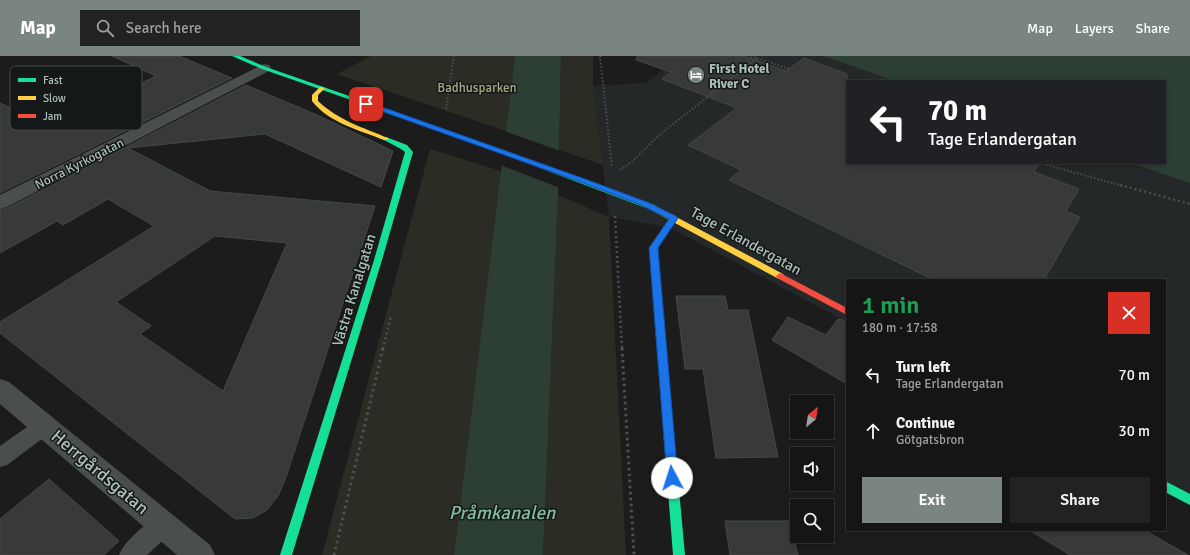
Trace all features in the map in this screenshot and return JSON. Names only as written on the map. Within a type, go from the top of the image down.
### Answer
[{"type":"street","name":"Tage Erlandergatan","points":[[235,56],[264,68],[440,129],[644,204],[674,218],[846,311]]},
{"type":"street","name":"Norra Kyrkogatan","points":[[0,203],[264,68]]},
{"type":"street","name":"Västra Kanalgatan","points":[[286,555],[376,268],[409,152],[404,147],[331,115],[322,109],[314,101],[315,95],[322,88]]},
{"type":"street","points":[[674,218],[653,248],[678,555]]},
{"type":"street","name":"Herrgårdsgatan","points":[[0,389],[200,555]]},
{"type":"street","points":[[1166,487],[1190,500]]},
{"type":"lane","points":[[0,458],[44,426]]},
{"type":"lane","points":[[130,555],[163,525]]},
{"type":"path","points":[[440,129],[445,115],[454,56]]},
{"type":"path","points":[[600,56],[602,90],[613,175],[634,555]]},
{"type":"path","points":[[751,56],[789,69]]},
{"type":"path","points":[[613,175],[632,162],[658,136],[757,58]]},
{"type":"path","points":[[1044,164],[1190,204]]},
{"type":"path","points":[[334,555],[366,416],[393,311]]},
{"type":"shaded area","points":[[680,56],[823,56],[892,80],[846,80],[846,164],[1134,164],[1190,183],[1190,505],[1166,493],[1166,279],[846,279],[846,321],[671,228],[609,217],[593,86],[646,83]]},
{"type":"green space","name":"Badhusparken","points":[[371,56],[515,56],[506,131],[337,74]]},
{"type":"green space","points":[[561,56],[593,56],[593,86],[603,165],[559,150]]},
{"type":"green space","points":[[430,149],[501,171],[454,555],[322,555]]},
{"type":"green space","points":[[558,195],[609,217],[626,555],[543,555]]},
{"type":"water","name":"Pråmkanalen","points":[[515,56],[561,56],[558,195],[543,555],[454,555]]},
{"type":"water","points":[[823,56],[1190,56],[1190,183],[1134,164],[1166,164],[1166,80],[892,80]]},
{"type":"pier","points":[[504,131],[561,151],[560,188],[500,165]]},
{"type":"building","points":[[112,56],[179,56],[232,78],[142,123],[142,83],[156,76],[142,70],[142,66],[134,66]]},
{"type":"building","points":[[637,56],[744,56],[786,71],[804,58],[847,74],[846,164],[1039,164],[1034,172],[1079,189],[1066,211],[1080,217],[1045,279],[932,279],[729,180],[741,170],[688,145],[737,108],[662,79],[671,72],[636,60]]},
{"type":"building","points":[[246,85],[317,115],[393,151],[381,187],[265,134],[128,148],[210,191],[375,206],[285,480],[278,496],[267,510],[253,518],[235,519],[0,333],[0,322],[154,226],[108,199],[63,225],[57,221],[0,253],[0,210],[8,208]],"holes":[[[215,236],[287,243],[223,391],[140,334],[151,326],[116,302]]]},
{"type":"building","points":[[0,103],[10,108],[10,130],[127,130],[0,193]]},
{"type":"building","points":[[676,296],[725,296],[728,310],[748,310],[778,457],[716,458],[703,369],[685,369]]},
{"type":"building","points":[[788,317],[826,335],[838,319],[846,321],[846,383],[772,340]]},
{"type":"building","points":[[49,479],[119,541],[104,555],[0,555],[0,519]]},
{"type":"building","points":[[725,521],[789,521],[790,543],[795,543],[798,555],[730,555]]},
{"type":"building","points":[[1031,531],[1146,531],[1188,555],[1070,555]]},
{"type":"traffic: fast","points":[[235,56],[264,68],[465,138],[652,207]]},
{"type":"traffic: fast","points":[[286,555],[378,260],[409,152],[404,147],[386,139]]},
{"type":"traffic: fast","points":[[674,218],[653,248],[679,555]]},
{"type":"traffic: fast","points":[[1166,487],[1190,500]]},
{"type":"traffic: slow","points":[[322,88],[315,95],[315,101],[322,108],[348,124],[386,139]]},
{"type":"traffic: slow","points":[[652,207],[780,276]]},
{"type":"traffic: jam","points":[[780,276],[846,311]]},
{"type":"place","name":"First Hotel River C","points":[[696,75]]},
{"type":"route","points":[[366,104],[453,133],[586,182],[644,204],[674,218],[653,248],[672,478]]}]
